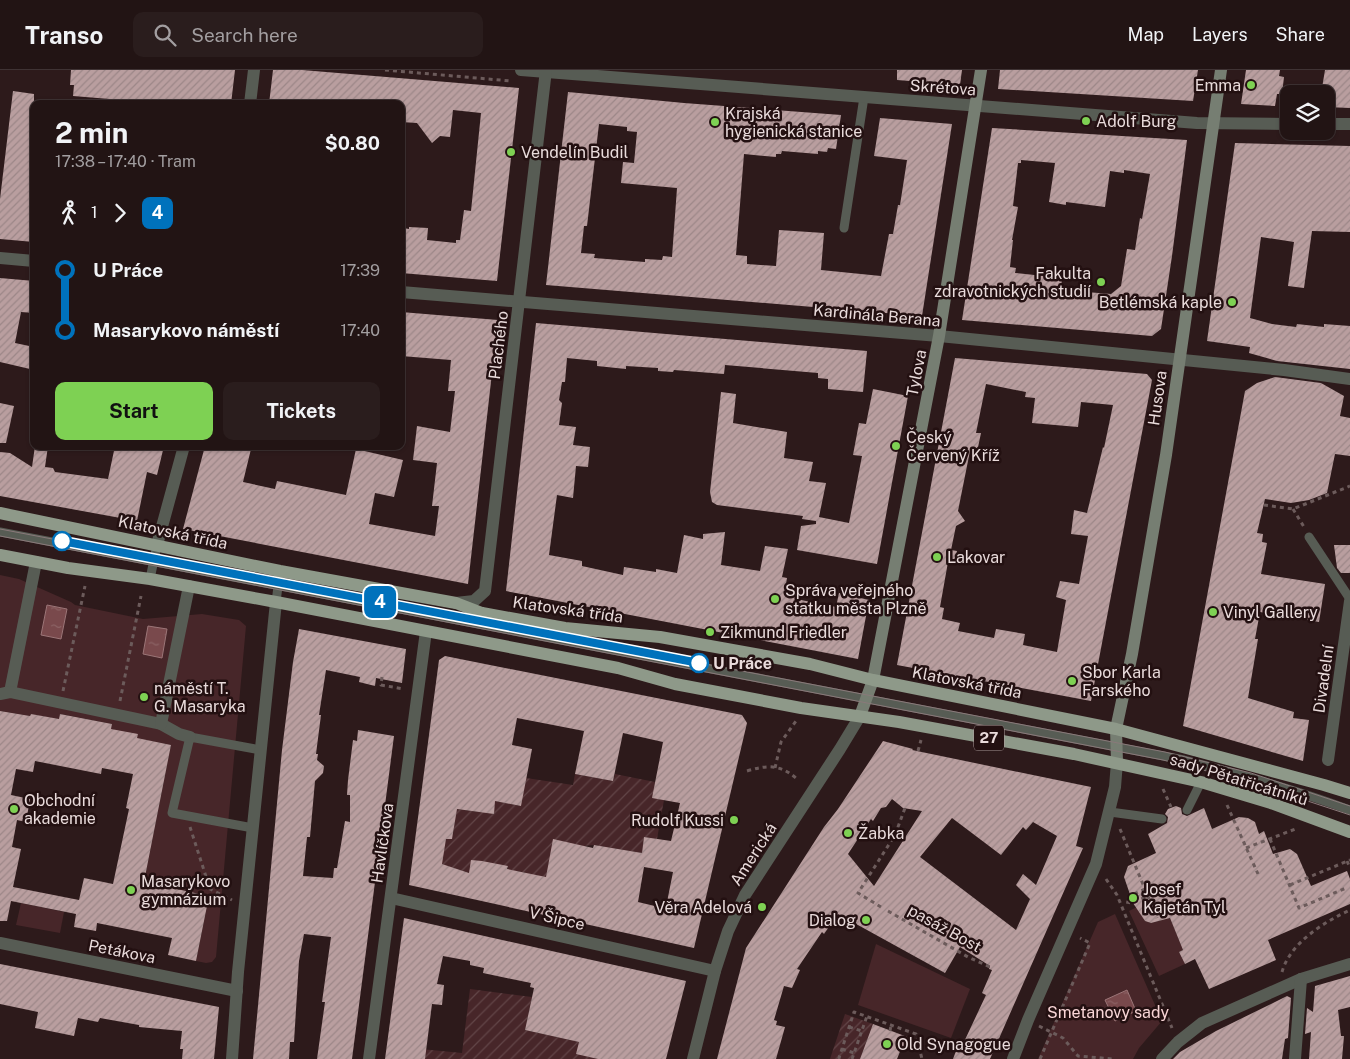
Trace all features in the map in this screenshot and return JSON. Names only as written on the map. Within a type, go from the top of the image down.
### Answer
[{"type":"main road","name":"Klatovská třída","points":[[0,513],[280,571],[456,603],[482,613],[579,630],[678,640],[810,664],[873,680],[1116,729]]},
{"type":"main road","name":"27","points":[[0,555],[150,579],[276,602],[618,668],[685,686],[801,708],[860,716],[1117,762]]},
{"type":"main road","name":"sady Pětatřicátníků","points":[[1116,729],[1350,793]]},
{"type":"main road","name":"sady Pětatřicátníků","points":[[1117,762],[1201,782],[1271,803],[1350,832]]},
{"type":"street","points":[[250,100],[254,70]]},
{"type":"street","name":"Tylova","points":[[873,680],[939,336],[981,70]]},
{"type":"street","name":"Husova","points":[[1116,729],[1132,654],[1166,454],[1221,70]]},
{"type":"street","name":"Skrétova","points":[[521,76],[546,71],[864,98],[1213,124],[1280,124]]},
{"type":"street","name":"Plachého","points":[[456,603],[474,601],[486,591],[546,71]]},
{"type":"street","points":[[1335,124],[1350,124]]},
{"type":"street","points":[[0,258],[30,261]]},
{"type":"street","name":"Kardinála Berana","points":[[405,292],[939,336],[1284,370],[1350,379]]},
{"type":"street","points":[[157,545],[183,450]]},
{"type":"street","points":[[36,562],[5,693],[117,714],[160,724],[179,734],[190,736]]},
{"type":"street","points":[[160,724],[189,586]]},
{"type":"street","name":"Divadelní","points":[[1328,760],[1350,600]]},
{"type":"street","points":[[232,1059],[237,991],[276,602]]},
{"type":"street","name":"Havlíčkova","points":[[369,1059],[426,631]]},
{"type":"street","name":"Americká","points":[[693,1059],[715,971],[728,931],[745,895],[860,716],[873,680]]},
{"type":"street","points":[[1012,1059],[1096,864],[1115,787],[1117,762],[1116,729]]},
{"type":"street","name":"V Šipce","points":[[391,898],[715,971]]},
{"type":"street","name":"Petákova","points":[[0,943],[237,991]]},
{"type":"street","points":[[1162,1059],[1178,1042],[1202,1023],[1301,979],[1350,964]]},
{"type":"street","points":[[1295,1059],[1301,979]]},
{"type":"lane","points":[[844,228],[864,98]]},
{"type":"lane","name":"Klatovská třída","points":[[0,532],[1116,747]]},
{"type":"lane","points":[[1310,536],[1350,600]]},
{"type":"lane","points":[[150,579],[157,545]]},
{"type":"lane","points":[[276,602],[280,571]]},
{"type":"lane","points":[[253,828],[172,813],[190,736],[261,750]]},
{"type":"lane","name":"sady Pětatřicátníků","points":[[1116,747],[1184,760],[1245,775],[1350,810]]},
{"type":"lane","points":[[1187,810],[1201,782]]},
{"type":"lane","points":[[1110,812],[1162,819]]},
{"type":"path","points":[[385,70],[521,76]]},
{"type":"path","points":[[1264,506],[1293,509],[1350,486]]},
{"type":"path","points":[[1293,509],[1310,536]]},
{"type":"path","points":[[61,702],[85,586]]},
{"type":"path","points":[[117,714],[141,596]]},
{"type":"path","points":[[382,677],[381,685],[402,689]]},
{"type":"path","points":[[775,768],[778,755]]},
{"type":"path","points":[[747,770],[765,766],[786,770],[796,778]]},
{"type":"path","points":[[1163,789],[1171,808]]},
{"type":"path","points":[[1227,804],[1258,874]]},
{"type":"path","points":[[880,907],[858,893],[895,835],[905,808]]},
{"type":"path","points":[[188,816],[210,889],[234,901]]},
{"type":"path","points":[[1118,823],[1157,918]]},
{"type":"path","points":[[1246,848],[1301,827]]},
{"type":"path","points":[[1270,838],[1299,908],[1346,888]]},
{"type":"path","points":[[1290,885],[1349,860],[1350,868]]},
{"type":"path","points":[[1096,864],[1116,895],[1178,1042]]},
{"type":"path","points":[[1126,902],[1130,896],[1145,889]]},
{"type":"path","points":[[1120,904],[1132,903],[1148,896]]},
{"type":"path","points":[[1277,989],[1284,966],[1312,931],[1350,910]]},
{"type":"path","name":"pasáž Bost","points":[[888,912],[968,957],[990,966]]},
{"type":"path","points":[[1040,1059],[1090,942],[1080,938]]},
{"type":"path","points":[[840,1059],[854,1012],[916,1034],[922,1059]]},
{"type":"path","points":[[852,1059],[867,1016]]},
{"type":"path","points":[[1028,1020],[1063,1038],[1078,1058],[1113,1059]]},
{"type":"path","points":[[890,1031],[891,1025]]},
{"type":"path","points":[[850,1027],[862,1031]]},
{"type":"path","points":[[842,1049],[854,1053]]},
{"type":"green space","points":[[0,575],[19,579],[75,605],[143,619],[202,614],[239,620],[246,626],[216,957],[212,962],[196,961],[209,896],[144,882],[171,745],[110,733],[112,724],[61,714],[59,723],[46,717],[0,711]]},
{"type":"green space","points":[[575,774],[613,781],[615,774],[655,782],[653,797],[664,800],[657,839],[644,837],[642,853],[594,845],[584,846],[546,881],[522,872],[507,872],[508,866],[469,873],[441,864],[446,839],[453,835],[456,809],[479,812],[481,798],[520,806],[526,778],[573,785]]},
{"type":"green space","points":[[21,903],[64,912],[60,933],[16,925]]},
{"type":"green space","points":[[1137,907],[1145,921],[1151,923],[1170,918],[1183,950],[1179,952],[1185,964],[1159,976],[1129,911]]},
{"type":"green space","name":"Smetanovy sady","points":[[1115,914],[1162,1021],[1139,1048],[1133,1059],[1038,1059],[1098,922]]},
{"type":"green space","points":[[876,944],[970,989],[951,1038],[858,1005]]},
{"type":"green space","points":[[470,989],[532,997],[525,1030],[579,1042],[598,1059],[425,1059],[421,1049],[462,1053]]},
{"type":"green space","points":[[845,1014],[873,1024],[860,1059],[830,1059]]},
{"type":"water","points":[[47,605],[67,609],[61,639],[41,635]]},
{"type":"water","points":[[148,626],[167,629],[162,658],[143,654]]},
{"type":"water","points":[[1127,990],[1136,1011],[1115,1021],[1105,1000]]},
{"type":"building","points":[[71,70],[235,70],[231,100],[122,100],[73,96],[74,85],[70,85]]},
{"type":"building","points":[[273,70],[302,70],[519,88],[497,281],[405,273],[405,228],[428,228],[427,240],[456,243],[456,240],[460,240],[464,210],[471,211],[481,113],[453,110],[450,137],[440,136],[432,143],[417,123],[405,122],[405,100],[269,100]]},
{"type":"building","points":[[897,70],[962,70],[960,85],[897,80]]},
{"type":"building","points":[[1000,70],[1198,70],[1193,101],[998,89]]},
{"type":"building","points":[[1246,70],[1280,70],[1279,76],[1284,77],[1283,85],[1280,85],[1280,94],[1277,94],[1275,106],[1241,104]]},
{"type":"building","points":[[1325,70],[1350,70],[1350,108],[1335,107],[1335,85],[1322,85]]},
{"type":"building","points":[[13,91],[34,94],[34,100],[30,100],[30,242],[0,239],[0,199]]},
{"type":"building","points":[[568,92],[841,115],[836,149],[828,148],[827,152],[818,151],[818,154],[782,151],[781,154],[776,154],[776,157],[744,154],[736,255],[747,256],[747,264],[776,266],[779,230],[824,233],[821,270],[881,276],[889,234],[893,234],[898,205],[900,205],[907,160],[874,156],[880,118],[952,124],[922,316],[546,285]],"holes":[[[599,124],[627,127],[627,131],[637,132],[634,163],[623,162],[621,183],[677,188],[672,257],[663,256],[662,260],[645,259],[645,262],[594,258],[595,254],[581,253],[584,226],[587,226]]]},
{"type":"building","points":[[992,128],[1187,140],[1161,329],[1152,336],[962,320]],"holes":[[[1021,160],[1055,163],[1049,202],[1066,205],[1066,202],[1105,207],[1110,171],[1124,173],[1124,170],[1150,174],[1135,250],[1127,249],[1121,286],[1111,294],[1061,290],[1062,278],[1015,273],[1016,268],[1010,267],[1012,240],[1018,207],[1013,206],[1018,163],[1021,163]]]},
{"type":"building","points":[[1235,143],[1350,146],[1350,232],[1312,231],[1304,288],[1288,286],[1294,242],[1261,237],[1250,318],[1272,324],[1296,327],[1297,324],[1324,327],[1324,324],[1350,326],[1350,369],[1277,361],[1249,353],[1250,347],[1207,341]]},
{"type":"building","points":[[0,278],[30,281],[30,313],[21,312],[15,343],[30,346],[30,369],[0,362]]},
{"type":"building","points":[[405,312],[498,320],[468,584],[183,529],[204,450],[251,450],[243,482],[275,489],[277,481],[346,495],[356,450],[360,450],[403,460],[394,497],[375,493],[369,524],[435,536],[439,506],[432,506],[437,463],[413,460],[417,426],[450,432],[455,391],[448,391],[451,360],[405,356]]},
{"type":"building","points":[[536,323],[867,351],[863,392],[828,389],[828,379],[818,378],[818,373],[725,365],[724,374],[674,370],[673,372],[658,371],[658,368],[626,366],[626,369],[597,366],[597,361],[567,358],[565,382],[562,382],[559,400],[562,403],[559,425],[576,427],[573,445],[590,447],[588,467],[576,466],[573,498],[557,495],[549,555],[582,561],[582,566],[623,575],[624,567],[656,572],[656,569],[677,573],[684,535],[703,539],[703,534],[725,532],[721,565],[760,571],[765,546],[788,549],[782,577],[787,578],[785,590],[797,592],[796,599],[836,607],[839,593],[869,600],[858,659],[506,591]]},
{"type":"building","points":[[955,358],[1147,374],[1152,380],[1091,701],[897,665]],"holes":[[[986,384],[1026,392],[1025,397],[1035,398],[1032,423],[1078,427],[1081,402],[1113,405],[1087,513],[1074,510],[1071,534],[1088,536],[1079,584],[1060,581],[1056,597],[1066,600],[1057,652],[1023,645],[1025,634],[996,629],[994,638],[958,631],[960,623],[942,619],[944,608],[940,607],[948,562],[954,564],[957,551],[951,550],[956,526],[965,521],[958,511],[970,451],[977,452],[981,433],[976,433]]]},
{"type":"building","points":[[1275,377],[1321,383],[1344,396],[1340,416],[1350,418],[1350,456],[1335,454],[1327,493],[1309,500],[1291,503],[1265,499],[1257,533],[1263,534],[1262,542],[1267,543],[1261,574],[1325,584],[1319,622],[1260,612],[1255,639],[1258,639],[1248,698],[1294,712],[1293,718],[1309,720],[1303,761],[1183,726],[1245,391],[1257,383]]},
{"type":"building","points":[[873,389],[908,396],[877,564],[797,550],[801,526],[816,524],[816,521],[802,519],[803,516],[717,505],[712,502],[710,492],[721,392],[736,394],[733,423],[787,432],[784,458],[813,462],[809,481],[826,483],[819,517],[849,523],[862,456],[853,455],[859,423],[866,424]]},
{"type":"building","points":[[0,403],[14,406],[6,443],[0,443]]},
{"type":"building","points":[[34,450],[47,450],[45,467],[53,468],[55,472],[108,479],[114,450],[163,450],[157,475],[147,472],[137,521],[0,496],[0,452],[10,453],[32,467]]},
{"type":"building","points":[[1334,545],[1350,545],[1350,573],[1341,573],[1337,568]]},
{"type":"building","points":[[299,629],[406,649],[402,683],[376,678],[375,686],[359,682],[360,677],[326,670],[319,715],[321,715],[316,754],[318,754],[317,760],[324,766],[323,773],[315,781],[310,837],[307,837],[303,876],[333,878],[334,868],[337,868],[345,821],[350,822],[350,795],[347,795],[348,780],[353,740],[357,741],[358,730],[394,736],[352,1059],[317,1059],[325,1002],[322,1002],[331,937],[304,934],[299,961],[294,1042],[290,1042],[289,1059],[253,1059],[282,750]]},
{"type":"building","points":[[445,656],[742,715],[747,723],[694,948],[409,885],[439,660]],"holes":[[[517,718],[584,731],[575,774],[613,781],[623,733],[663,742],[652,798],[680,803],[671,841],[644,837],[642,853],[594,845],[593,848],[553,839],[546,877],[507,869],[508,866],[482,861],[471,860],[469,873],[442,864],[446,839],[452,839],[457,809],[494,814],[495,801],[521,806],[532,749],[512,745]],[[644,867],[673,872],[666,907],[664,906],[663,908],[638,902]]]},
{"type":"building","points":[[0,711],[59,719],[60,714],[112,724],[111,729],[138,734],[137,738],[171,745],[144,882],[209,896],[196,961],[168,955],[172,938],[97,923],[96,931],[74,927],[76,914],[11,901],[7,921],[0,921]],"holes":[[[35,761],[101,774],[102,768],[133,774],[126,808],[129,809],[113,884],[84,878],[79,900],[13,887],[21,849],[12,847],[17,820],[26,822],[30,799],[11,795],[16,769],[33,772]]]},
{"type":"building","points":[[883,741],[912,750],[1091,787],[1076,846],[1083,848],[990,1059],[953,1059],[959,1043],[963,1044],[986,995],[982,993],[992,970],[989,969],[990,966],[960,947],[945,973],[838,914],[824,934],[822,932],[797,969],[800,970],[792,988],[784,986],[774,1020],[777,1021],[776,1025],[785,1027],[776,1059],[717,1059],[746,948],[824,827]],"holes":[[[892,799],[903,808],[922,811],[874,886],[848,854],[871,819],[873,821],[881,808],[886,807]],[[952,818],[1001,855],[1023,827],[1026,830],[1033,822],[1057,836],[1036,885],[1023,874],[1016,885],[1030,899],[1016,930],[920,857]]]},
{"type":"building","points":[[1176,806],[1181,808],[1182,814],[1187,816],[1204,808],[1212,829],[1239,817],[1248,818],[1255,822],[1259,834],[1264,831],[1273,854],[1290,849],[1297,854],[1311,886],[1347,871],[1350,879],[1350,904],[1268,940],[1276,960],[1209,989],[1195,959],[1185,964],[1179,952],[1183,950],[1170,918],[1151,923],[1145,921],[1133,903],[1124,877],[1128,866],[1156,853],[1148,834],[1167,823],[1168,817],[1165,814],[1168,809]]},
{"type":"building","points":[[404,918],[686,981],[666,1059],[598,1059],[576,1054],[579,1042],[525,1030],[534,988],[530,987],[531,983],[483,973],[484,968],[470,965],[470,961],[443,956],[437,984],[444,985],[442,1005],[432,1004],[425,1059],[385,1059]]},
{"type":"building","points":[[0,964],[219,1007],[214,1059],[182,1059],[183,1049],[180,1049],[182,1031],[139,1027],[139,1025],[100,1018],[98,1022],[78,1018],[74,1036],[35,1028],[38,1012],[0,1004]]},
{"type":"building","points":[[1350,976],[1350,1007],[1338,1010],[1341,1036],[1344,1036],[1342,1059],[1309,1059],[1311,1032],[1305,1034],[1307,1008],[1313,1012],[1315,986]]},
{"type":"building","points":[[1287,996],[1291,998],[1288,1038],[1285,1039],[1282,1059],[1173,1059],[1180,1052],[1216,1031]]},
{"type":"building","name":"Old Synagogue","points":[[873,1024],[910,1038],[905,1051],[901,1049],[897,1059],[860,1059]]},
{"type":"tram line","points":[[0,529],[1165,752],[1251,773],[1350,806]]},
{"type":"tram line","points":[[0,536],[1163,760],[1247,781],[1350,815]]},
{"type":"tram line","name":"4","points":[[62,541],[699,663]]},
{"type":"place","name":"Emma","points":[[1251,85]]},
{"type":"place","name":"Adolf Burg","points":[[1086,121]]},
{"type":"place","name":"Krajská hygienická stanice","points":[[715,122]]},
{"type":"place","name":"Vendelín Budil","points":[[511,152]]},
{"type":"place","name":"Fakulta zdravotnických studií","points":[[1101,282]]},
{"type":"place","name":"Betlémská kaple","points":[[1232,302]]},
{"type":"place","name":"Český Červený Kříž","points":[[896,446]]},
{"type":"place","name":"Lakovar","points":[[937,557]]},
{"type":"place","name":"Správa veřejného statku města Plzně","points":[[775,599]]},
{"type":"place","name":"Vinyl Gallery","points":[[1213,612]]},
{"type":"place","name":"Zikmund Friedler","points":[[710,632]]},
{"type":"place","name":"U Práce","points":[[699,663]]},
{"type":"place","name":"Sbor Karla Farského","points":[[1072,681]]},
{"type":"place","name":"náměstí T. G. Masaryka","points":[[144,697]]},
{"type":"place","name":"Obchodní akademie","points":[[14,809]]},
{"type":"place","name":"Rudolf Kussi","points":[[734,820]]},
{"type":"place","name":"Žabka","points":[[848,833]]},
{"type":"place","name":"Masarykovo gymnázium","points":[[131,890]]},
{"type":"place","name":"Josef Kajetán Tyl","points":[[1133,898]]},
{"type":"place","name":"Věra Adelová","points":[[762,907]]},
{"type":"place","name":"Dialog","points":[[866,920]]},
{"type":"place","name":"Old Synagogue","points":[[887,1044]]}]
